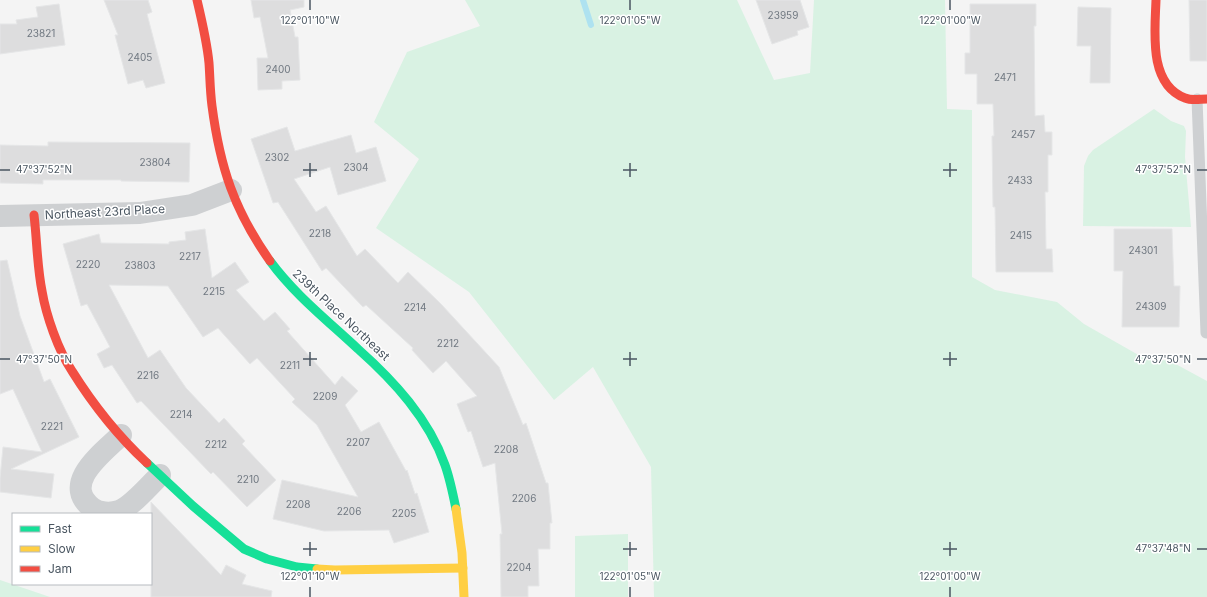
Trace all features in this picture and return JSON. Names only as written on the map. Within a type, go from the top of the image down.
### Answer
[{"type":"street","name":"239th Place Northeast","points":[[197,0],[203,20],[208,56],[211,103],[218,143],[231,190],[240,214],[273,266],[286,281],[381,370],[405,398],[428,431],[445,463],[454,494],[460,524],[464,597]]},
{"type":"street","points":[[1156,0],[1156,60],[1159,72],[1173,91],[1197,99]]},
{"type":"street","name":"Northeast 23rd Place","points":[[0,216],[140,213],[192,205],[231,190]]},
{"type":"street","points":[[34,215],[42,291],[52,329],[71,370],[105,417],[135,452],[193,506],[244,549],[267,559],[297,567],[335,570],[463,568]]},
{"type":"street","points":[[121,435],[86,470],[82,478],[82,495],[93,509],[110,513],[126,507],[160,475]]},
{"type":"lane","points":[[1197,99],[1206,333]]},
{"type":"green space","points":[[465,0],[737,0],[774,80],[810,73],[814,0],[945,0],[947,109],[972,110],[972,277],[995,290],[1057,302],[1084,324],[1142,357],[1170,361],[1207,381],[1207,597],[654,597],[651,467],[593,367],[554,400],[469,292],[376,228],[419,159],[374,122],[407,52],[480,26]]},
{"type":"green space","points":[[1154,109],[1171,121],[1184,126],[1186,131],[1185,157],[1191,227],[1083,226],[1084,166],[1088,156],[1093,150]]},
{"type":"green space","points":[[628,534],[628,597],[575,597],[575,536]]},
{"type":"green space","points":[[0,580],[50,597],[0,597]]},
{"type":"building","points":[[104,0],[148,0],[152,12],[147,14],[165,83],[146,88],[143,80],[128,84],[115,35],[118,35]]},
{"type":"building","points":[[251,0],[304,0],[304,7],[290,10],[295,37],[298,37],[300,80],[282,81],[282,89],[258,90],[257,58],[268,58],[260,17],[254,18]]},
{"type":"building","points":[[756,0],[800,0],[809,27],[797,31],[798,35],[772,44]]},
{"type":"building","points":[[1189,0],[1207,0],[1207,61],[1190,61]]},
{"type":"building","points":[[59,4],[65,45],[0,54],[0,24],[17,24],[16,20],[38,17],[36,7]]},
{"type":"building","points":[[970,4],[1036,4],[1036,26],[1034,26],[1035,116],[1044,115],[1045,132],[1052,132],[1052,155],[1048,155],[1048,192],[1045,192],[1046,249],[1052,249],[1053,272],[996,272],[995,207],[993,207],[993,104],[977,104],[977,74],[965,74],[965,53],[970,53]]},
{"type":"building","points":[[1078,7],[1111,8],[1110,83],[1090,83],[1091,46],[1077,46]]},
{"type":"building","points":[[287,127],[295,151],[351,135],[356,153],[376,147],[386,181],[338,195],[330,167],[294,179],[316,212],[326,206],[357,256],[365,249],[398,283],[408,272],[441,304],[499,367],[523,425],[526,423],[546,483],[548,483],[552,523],[550,523],[550,549],[538,549],[539,586],[528,586],[528,597],[501,597],[500,534],[502,534],[495,463],[483,467],[471,431],[468,432],[457,404],[477,396],[446,361],[433,373],[412,350],[413,348],[366,305],[363,307],[326,268],[322,271],[278,202],[273,203],[251,139]]},
{"type":"building","points":[[48,142],[190,143],[189,182],[43,180],[43,184],[0,183],[0,145],[48,146]]},
{"type":"building","points":[[205,229],[212,278],[235,262],[249,282],[236,290],[264,321],[275,312],[290,329],[287,331],[335,385],[342,376],[358,391],[345,405],[361,432],[379,422],[406,471],[407,470],[415,494],[417,493],[429,532],[394,543],[389,530],[324,531],[273,519],[282,480],[358,497],[317,425],[292,402],[295,399],[257,358],[250,364],[218,328],[203,337],[168,286],[109,285],[148,358],[160,350],[186,388],[219,423],[224,418],[245,441],[242,444],[276,480],[247,507],[213,472],[211,474],[141,401],[137,403],[112,365],[104,368],[97,354],[110,347],[87,304],[81,306],[63,244],[99,234],[101,243],[169,244],[169,242],[186,240],[185,232]]},
{"type":"building","points":[[1114,229],[1172,229],[1174,286],[1180,286],[1179,327],[1122,327],[1123,271],[1114,271]]},
{"type":"building","points":[[7,260],[20,316],[44,382],[50,379],[79,437],[11,469],[54,474],[51,498],[0,492],[3,447],[42,452],[13,389],[0,394],[0,261]]},
{"type":"building","points":[[151,502],[221,575],[226,565],[246,575],[242,584],[272,591],[271,597],[151,597]]},
{"type":"waterway","points":[[583,0],[591,25]]},
{"type":"traffic: fast","points":[[270,261],[290,285],[385,374],[409,402],[430,432],[438,448],[453,492],[456,509]]},
{"type":"traffic: fast","points":[[147,463],[193,506],[244,549],[267,559],[297,567],[317,569]]},
{"type":"traffic: slow","points":[[456,509],[462,553],[464,597]]},
{"type":"traffic: slow","points":[[317,569],[463,568]]},
{"type":"traffic: jam","points":[[197,0],[208,55],[211,100],[215,128],[224,168],[238,206],[247,224],[270,261]]},
{"type":"traffic: jam","points":[[1156,0],[1156,55],[1159,69],[1165,81],[1173,91],[1185,98],[1193,100],[1207,99]]},
{"type":"traffic: jam","points":[[34,215],[40,282],[53,332],[62,353],[67,363],[97,407],[116,431],[147,463]]}]
